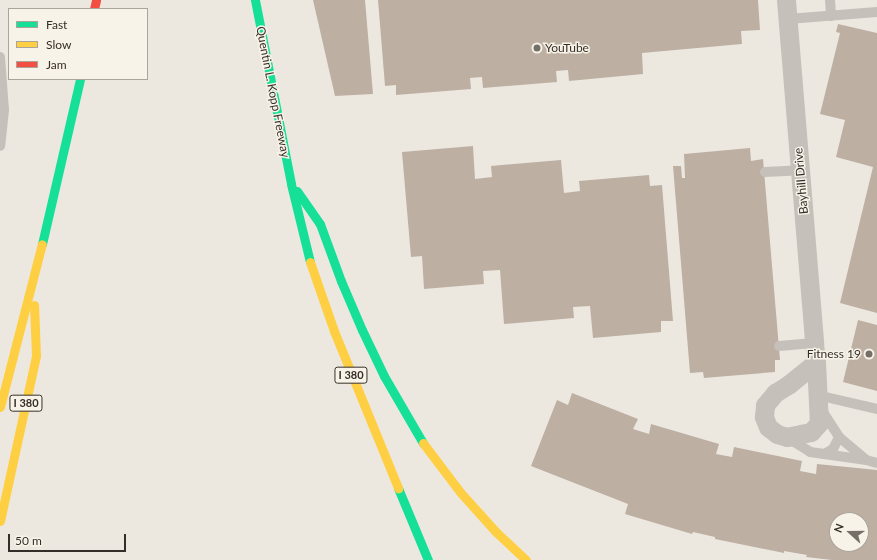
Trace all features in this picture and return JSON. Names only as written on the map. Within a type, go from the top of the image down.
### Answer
[{"type":"highway","name":"Quentin L. Kopp Freeway","points":[[255,0],[291,184]]},
{"type":"highway","name":"I 380","points":[[0,521],[36,356],[34,284],[80,80]]},
{"type":"highway","name":"I 380","points":[[291,184],[301,228],[321,296],[428,560]]},
{"type":"highway","points":[[291,184],[320,224],[341,281],[362,330],[384,376],[411,424],[430,453],[460,492],[496,532],[526,560]]},
{"type":"highway","points":[[0,407],[34,284]]},
{"type":"street","name":"Bayhill Drive","points":[[786,0],[816,362],[819,423],[811,432],[787,437]]},
{"type":"street","points":[[787,437],[777,434],[768,426],[764,417],[766,405],[775,393],[788,385],[816,362]]},
{"type":"lane","points":[[830,0],[831,16]]},
{"type":"lane","points":[[788,19],[877,12]]},
{"type":"lane","points":[[0,57],[4,110],[0,146]]},
{"type":"lane","points":[[765,172],[800,170]]},
{"type":"lane","points":[[779,346],[814,343]]},
{"type":"lane","points":[[817,399],[877,409]]},
{"type":"lane","points":[[817,399],[839,437],[866,460]]},
{"type":"lane","points":[[787,437],[810,452],[866,460],[877,464]]},
{"type":"lane","points":[[824,454],[833,449],[839,437]]},
{"type":"building","points":[[313,0],[365,0],[373,94],[335,96]]},
{"type":"building","name":"YouTube","points":[[378,0],[758,0],[760,30],[741,31],[742,44],[642,53],[643,74],[569,81],[568,70],[556,71],[557,82],[483,88],[482,77],[470,78],[471,89],[396,95],[396,85],[385,86]]},
{"type":"building","points":[[838,24],[877,33],[877,313],[840,303],[873,167],[836,157],[845,120],[820,114],[840,33],[836,32]]},
{"type":"building","points":[[473,146],[475,179],[492,177],[491,166],[561,160],[564,193],[580,191],[579,181],[649,175],[650,186],[662,185],[673,321],[661,321],[661,332],[593,338],[590,306],[573,307],[574,318],[504,324],[500,270],[483,271],[484,284],[424,289],[422,256],[411,257],[402,152]]},
{"type":"building","points":[[750,148],[751,161],[763,159],[780,360],[775,360],[775,372],[704,378],[703,372],[690,373],[673,166],[681,166],[682,178],[685,178],[684,154]]},
{"type":"building","points":[[858,320],[877,325],[877,391],[843,382]]},
{"type":"building","points":[[572,393],[638,419],[633,429],[649,434],[651,424],[719,444],[716,454],[732,457],[734,447],[802,461],[800,471],[816,474],[817,464],[877,470],[877,560],[832,560],[806,557],[807,555],[784,551],[784,553],[715,539],[715,537],[693,532],[692,534],[625,514],[628,504],[531,466],[557,400],[568,405]]},
{"type":"traffic: fast","points":[[255,0],[291,184],[310,262]]},
{"type":"traffic: fast","points":[[42,244],[80,80]]},
{"type":"traffic: fast","points":[[297,191],[320,224],[341,281],[362,330],[384,376],[423,443]]},
{"type":"traffic: fast","points":[[398,488],[428,560]]},
{"type":"traffic: slow","points":[[0,407],[42,244]]},
{"type":"traffic: slow","points":[[310,262],[334,331],[398,488]]},
{"type":"traffic: slow","points":[[0,521],[36,356],[34,305]]},
{"type":"traffic: slow","points":[[423,443],[460,492],[496,532],[526,560]]},
{"type":"traffic: jam","points":[[94,8],[96,0]]},
{"type":"place","name":"YouTube","points":[[537,48]]},
{"type":"place","name":"Fitness 19","points":[[869,354]]}]
